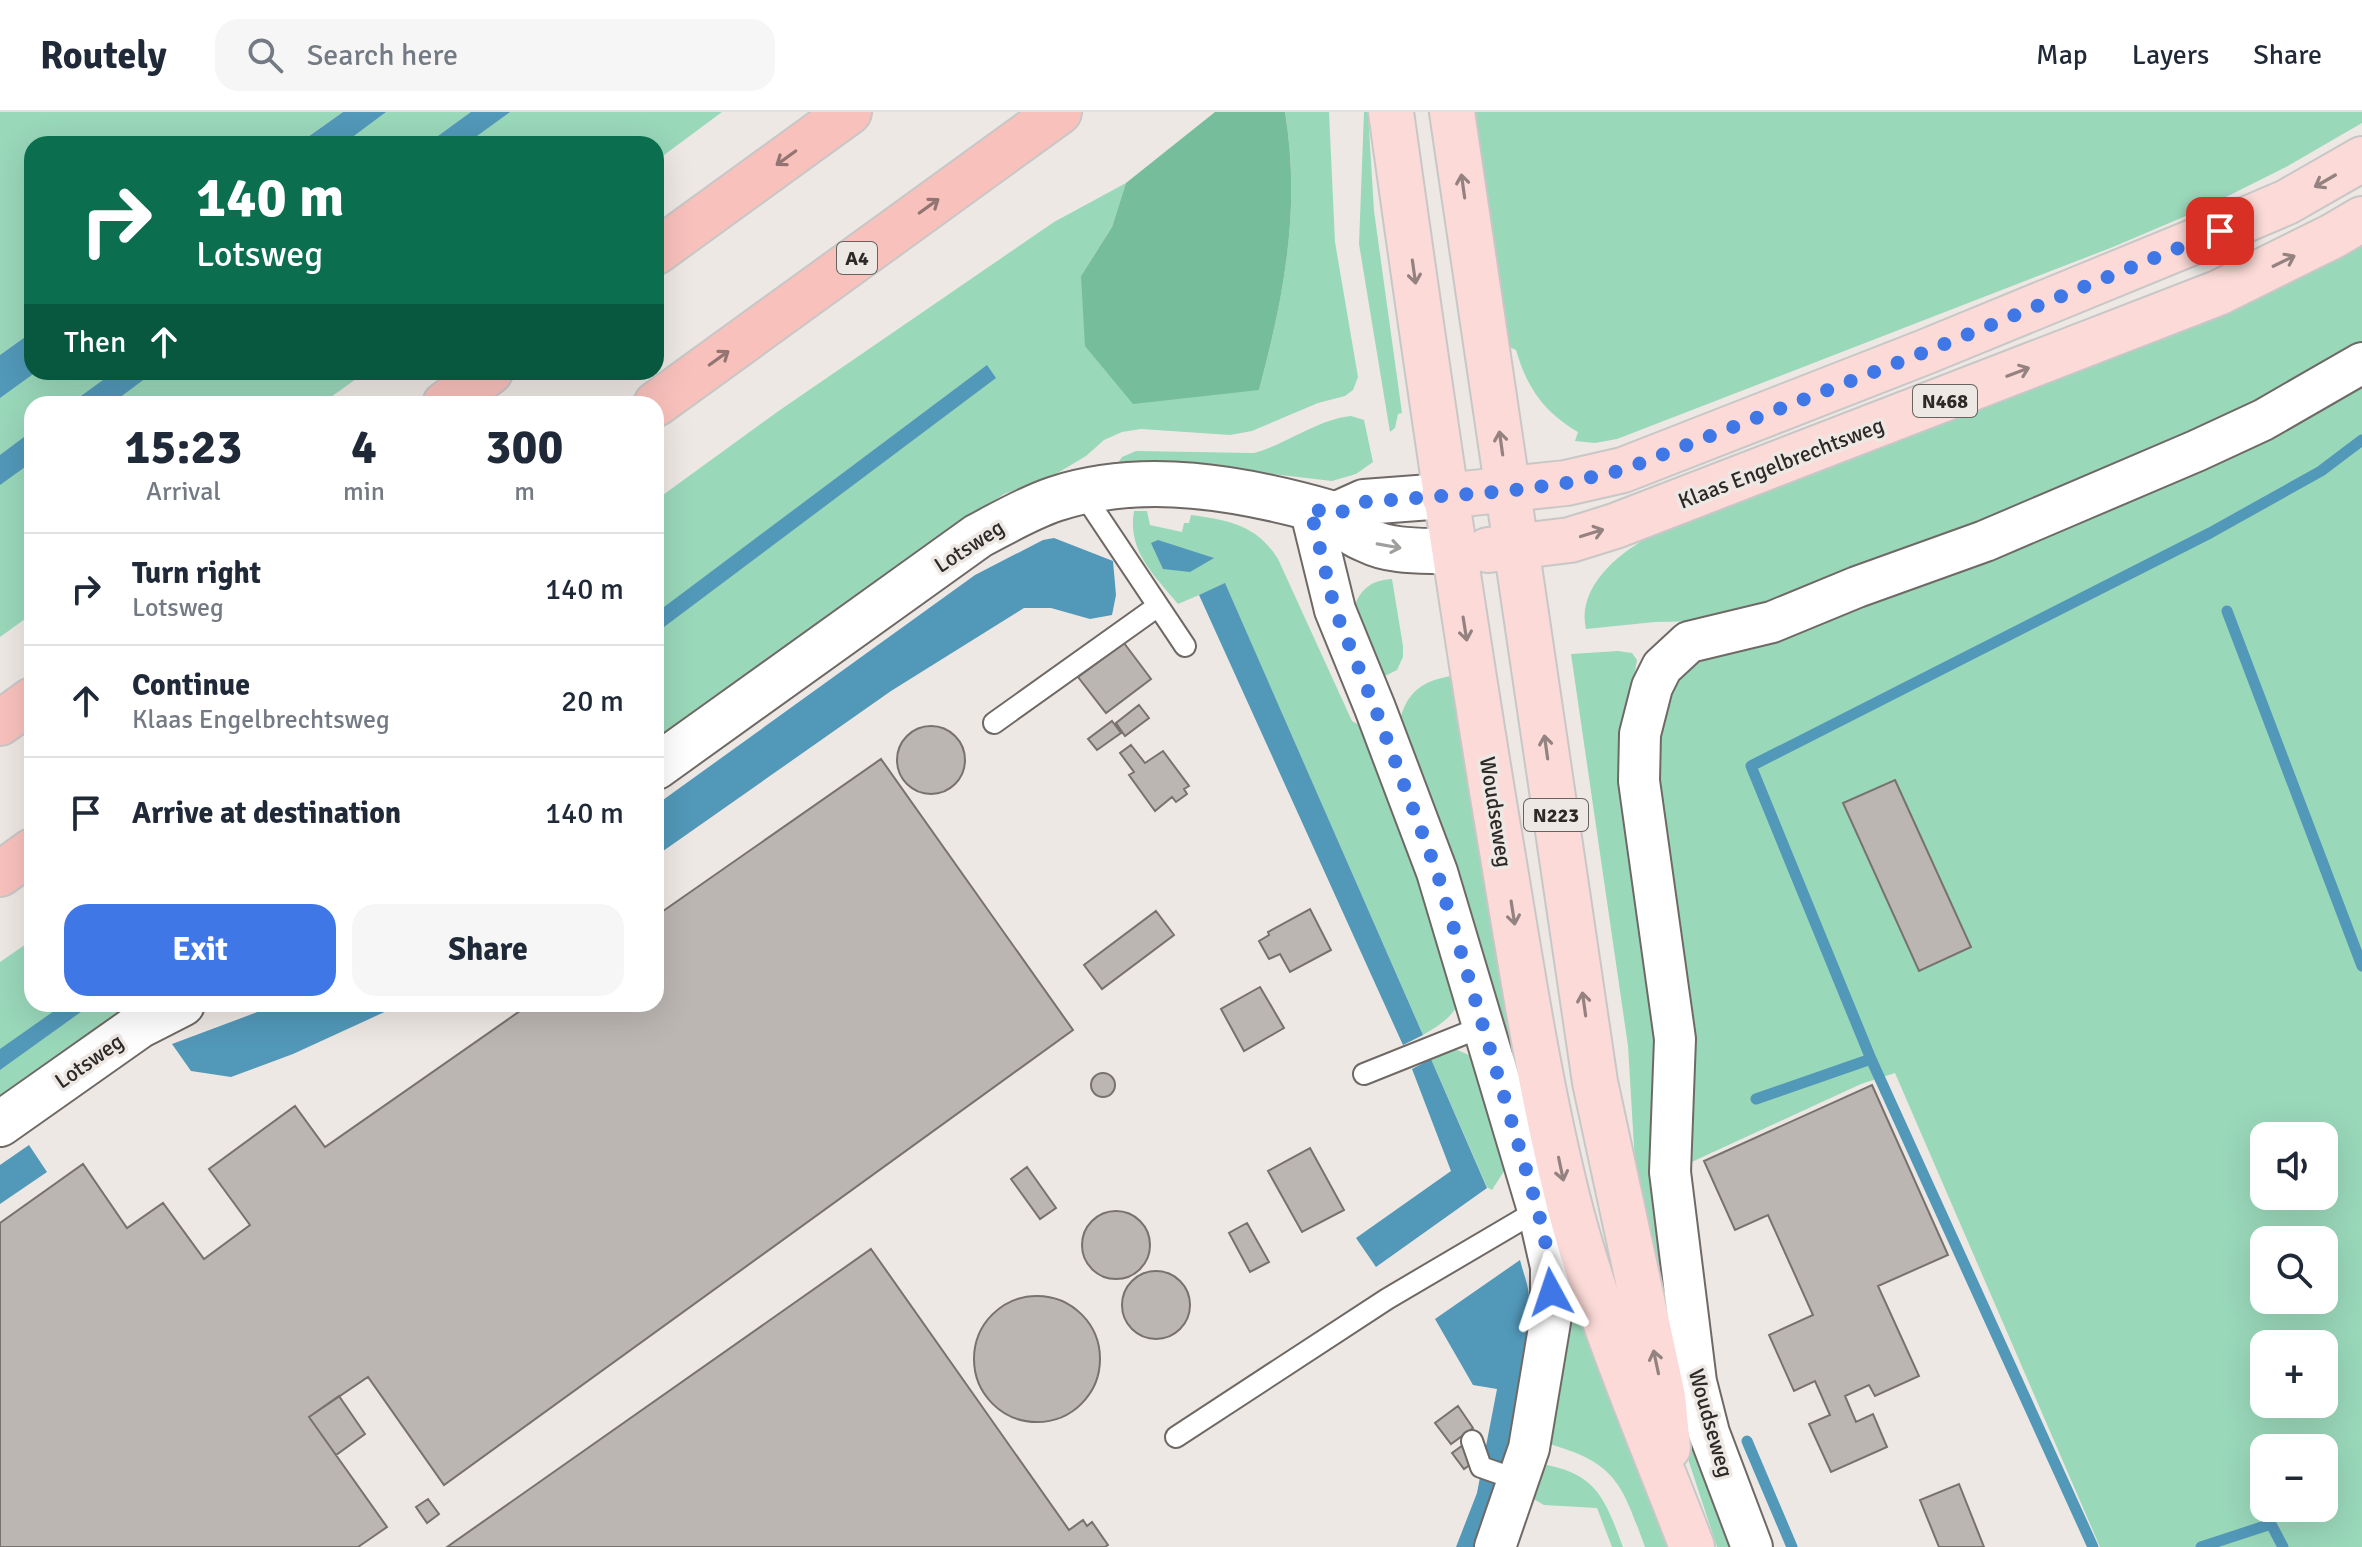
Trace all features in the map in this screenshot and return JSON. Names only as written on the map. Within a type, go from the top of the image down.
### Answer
[{"type":"highway","points":[[664,246],[849,112]]},
{"type":"highway","name":"A4","points":[[664,398],[1059,112]]},
{"type":"highway","points":[[456,396],[479,380]]},
{"type":"highway","points":[[0,723],[24,706]]},
{"type":"highway","points":[[0,874],[24,857]]},
{"type":"main road","name":"Woudseweg","points":[[1391,112],[1444,496],[1537,1063],[1566,1193],[1602,1313],[1634,1403],[1692,1547]]},
{"type":"main road","name":"Woudseweg","points":[[1452,112],[1595,1082],[1663,1397],[1672,1494]]},
{"type":"main road","name":"N468","points":[[1444,496],[1566,483],[1623,470],[1925,352],[2198,240],[2287,202],[2362,159]]},
{"type":"main road","name":"Klaas Engelbrechtsweg","points":[[1453,552],[1570,540],[1615,526],[2218,293],[2362,219]]},
{"type":"street","name":"Woudseweg","points":[[1752,1547],[1709,1433],[1696,1382],[1670,1172],[1675,1039],[1639,781],[1640,734],[1652,687],[1662,667],[1689,642],[1772,622],[1857,587],[1985,541],[2263,420],[2362,363]]},
{"type":"street","name":"Lotsweg","points":[[664,761],[978,536],[1026,511],[1082,492],[1152,482],[1221,489],[1322,511],[1373,543],[1453,552]]},
{"type":"street","points":[[1444,496],[1364,502],[1322,511],[1335,610],[1437,872],[1538,1210],[1551,1267],[1551,1316],[1529,1448],[1499,1473],[1495,1547]]},
{"type":"street","name":"Lotsweg","points":[[0,1124],[139,1026],[166,1012]]},
{"type":"lane","points":[[1082,492],[1185,646]]},
{"type":"lane","points":[[994,723],[1158,606]]},
{"type":"lane","points":[[1364,1074],[1484,1026]]},
{"type":"lane","points":[[1176,1437],[1387,1299],[1538,1210]]},
{"type":"lane","points":[[1472,1441],[1499,1473]]},
{"type":"green space","points":[[0,112],[343,112],[309,136],[24,136],[24,338],[0,355]]},
{"type":"green space","points":[[366,112],[722,112],[664,155],[664,136],[333,136]]},
{"type":"green space","points":[[1215,112],[1285,112],[1291,183],[1287,252],[1276,321],[1259,390],[1133,404],[1085,346],[1081,276],[1112,227],[1126,183]]},
{"type":"green space","points":[[1285,112],[1329,112],[1335,242],[1358,377],[1353,390],[1345,396],[1318,403],[1252,431],[1230,435],[1141,429],[1122,432],[1104,440],[1086,456],[1051,477],[1004,494],[664,743],[664,494],[780,410],[1054,222],[1126,183],[1112,227],[1081,276],[1259,390],[1276,320],[1287,252],[1290,148]]},
{"type":"green space","points":[[1364,112],[1368,112],[1374,211],[1402,413],[1398,414],[1395,428],[1390,432],[1359,244]]},
{"type":"green space","points":[[1473,112],[2362,112],[2362,123],[2286,167],[2200,210],[2113,247],[1617,439],[1595,443],[1575,441],[1578,432],[1538,398],[1516,350],[1505,345]]},
{"type":"green space","points":[[2362,233],[2362,351],[2258,407],[1815,590],[1708,621],[1655,622],[1586,629],[1585,614],[1594,585],[1614,561],[1651,536]]},
{"type":"green space","points":[[0,370],[24,372],[24,380],[355,380],[332,396],[24,396],[24,620],[0,637]]},
{"type":"green space","points":[[2362,382],[2362,1547],[2100,1547],[1895,1073],[1861,1084],[1683,1166],[1659,799],[1660,715],[1679,671],[1706,653]]},
{"type":"green space","points":[[1351,416],[1364,420],[1373,462],[1356,474],[1332,481],[1196,465],[1120,466],[1118,463],[1122,457],[1136,451],[1254,453],[1326,422]]},
{"type":"green space","points":[[1134,511],[1147,511],[1150,525],[1182,532],[1184,523],[1189,523],[1191,515],[1229,522],[1261,538],[1278,559],[1352,721],[1366,729],[1376,752],[1459,1002],[1448,1017],[1423,1035],[1225,584],[1178,604],[1144,562],[1135,538]]},
{"type":"green space","points":[[1392,579],[1403,657],[1397,670],[1379,679],[1354,608],[1368,587],[1378,581]]},
{"type":"green space","points":[[1632,653],[1637,660],[1624,736],[1739,1547],[1717,1547],[1685,1450],[1637,1197],[1628,1046],[1571,654]]},
{"type":"green space","points":[[1458,675],[1669,1547],[1645,1547],[1622,1492],[1603,1469],[1572,1451],[1549,1444],[1559,1317],[1400,720],[1408,700],[1420,687],[1437,679]]},
{"type":"green space","points":[[24,946],[24,1012],[122,1012],[0,1097],[0,962]]},
{"type":"green space","points":[[1457,1050],[1474,1057],[1506,1168],[1492,1190],[1487,1187],[1431,1059]]},
{"type":"green space","points":[[1541,1464],[1575,1474],[1596,1491],[1604,1502],[1623,1547],[1612,1547],[1597,1508],[1544,1505],[1525,1494]]},
{"type":"water","points":[[343,112],[386,112],[354,136],[309,136]]},
{"type":"water","points":[[471,112],[510,112],[477,136],[438,136]]},
{"type":"water","points":[[24,338],[25,380],[0,398],[0,355]]},
{"type":"water","points":[[987,365],[996,378],[664,627],[664,607]]},
{"type":"water","points":[[103,380],[143,380],[122,396],[81,396]]},
{"type":"water","points":[[24,437],[24,468],[0,485],[0,455]]},
{"type":"water","points":[[1054,538],[1113,561],[1116,595],[1112,615],[1090,619],[1051,608],[1024,608],[891,691],[664,850],[664,799],[975,575],[1043,540]]},
{"type":"water","points":[[1158,540],[1214,558],[1190,572],[1163,569],[1151,543]]},
{"type":"water","points":[[1225,583],[1423,1035],[1403,1045],[1199,595]]},
{"type":"water","points":[[53,1012],[81,1012],[0,1070],[0,1049]]},
{"type":"water","points":[[258,1012],[385,1012],[293,1054],[231,1077],[191,1071],[172,1044]]},
{"type":"water","points":[[1431,1059],[1487,1188],[1376,1267],[1356,1238],[1451,1171],[1412,1069]]},
{"type":"water","points":[[29,1145],[47,1172],[0,1204],[0,1165]]},
{"type":"water","points":[[1520,1260],[1528,1292],[1530,1325],[1514,1423],[1474,1547],[1456,1547],[1477,1493],[1497,1389],[1473,1385],[1435,1319]]},
{"type":"building","points":[[1124,643],[1151,679],[1106,713],[1078,677]]},
{"type":"building","points":[[1139,705],[1149,718],[1125,736],[1116,723]]},
{"type":"building","points":[[1112,721],[1121,733],[1097,750],[1088,739]]},
{"type":"building","points":[[924,726],[938,726],[950,731],[960,741],[965,760],[960,779],[950,789],[938,794],[924,794],[912,789],[902,779],[897,767],[897,753],[902,741],[912,731]]},
{"type":"building","points":[[1131,745],[1145,763],[1163,751],[1189,786],[1184,789],[1187,794],[1176,802],[1172,797],[1155,811],[1129,775],[1134,772],[1120,753]]},
{"type":"building","points":[[881,759],[1073,1030],[444,1485],[368,1377],[309,1417],[387,1527],[358,1547],[0,1547],[0,1223],[83,1164],[127,1228],[163,1203],[204,1259],[250,1225],[209,1169],[295,1106],[325,1147],[519,1012],[664,1012],[664,910]]},
{"type":"building","points":[[1895,780],[1971,947],[1919,971],[1843,803]]},
{"type":"building","points":[[1310,909],[1331,950],[1290,972],[1280,954],[1269,959],[1259,941],[1269,935],[1268,932]]},
{"type":"building","points":[[1156,911],[1174,935],[1102,989],[1084,965]]},
{"type":"building","points":[[1260,987],[1284,1028],[1244,1051],[1221,1009]]},
{"type":"building","points":[[1098,1073],[1108,1073],[1115,1080],[1115,1090],[1108,1097],[1098,1097],[1091,1090],[1091,1080]]},
{"type":"building","points":[[1872,1085],[1948,1255],[1878,1286],[1919,1376],[1875,1396],[1869,1385],[1845,1396],[1856,1422],[1873,1414],[1887,1447],[1831,1472],[1809,1424],[1830,1415],[1815,1381],[1794,1391],[1769,1335],[1813,1315],[1768,1215],[1735,1230],[1704,1161]]},
{"type":"building","points":[[1310,1148],[1344,1210],[1302,1232],[1268,1171]]},
{"type":"building","points":[[1027,1167],[1056,1208],[1040,1219],[1011,1179]]},
{"type":"building","points":[[1116,1211],[1140,1221],[1150,1245],[1140,1269],[1116,1279],[1092,1269],[1082,1245],[1092,1221]]},
{"type":"building","points":[[1247,1223],[1269,1262],[1250,1272],[1229,1233]]},
{"type":"building","points":[[871,1249],[1069,1530],[1083,1520],[1087,1526],[1092,1522],[1108,1545],[447,1547]]},
{"type":"building","points":[[1156,1271],[1180,1281],[1190,1305],[1180,1329],[1156,1339],[1132,1329],[1122,1305],[1132,1281]]},
{"type":"building","points":[[1037,1296],[1061,1301],[1081,1315],[1095,1335],[1100,1359],[1095,1383],[1081,1403],[1061,1417],[1037,1422],[1013,1417],[993,1403],[979,1383],[974,1359],[979,1335],[993,1315],[1013,1301]]},
{"type":"building","points":[[339,1396],[365,1434],[336,1455],[309,1417]]},
{"type":"building","points":[[1458,1406],[1473,1428],[1451,1444],[1435,1423]]},
{"type":"building","points":[[1466,1443],[1478,1459],[1464,1469],[1452,1453]]},
{"type":"building","points":[[1959,1484],[1984,1547],[1939,1547],[1920,1500]]},
{"type":"building","points":[[428,1499],[439,1514],[427,1523],[416,1507]]},
{"type":"waterway","points":[[2093,1547],[1871,1059],[1751,766],[2210,533],[2321,471],[2362,440]]},
{"type":"waterway","points":[[2227,611],[2362,966]]},
{"type":"waterway","points":[[1756,1099],[1871,1059]]},
{"type":"waterway","points":[[1747,1441],[1792,1547]]},
{"type":"waterway","points":[[2201,1547],[2271,1524],[2283,1547]]},
{"type":"route","points":[[1551,1292],[1551,1267],[1538,1210],[1437,872],[1335,610],[1310,508],[1335,515],[1364,502],[1508,491],[1566,483],[1623,470],[1925,352],[2220,231]]}]
